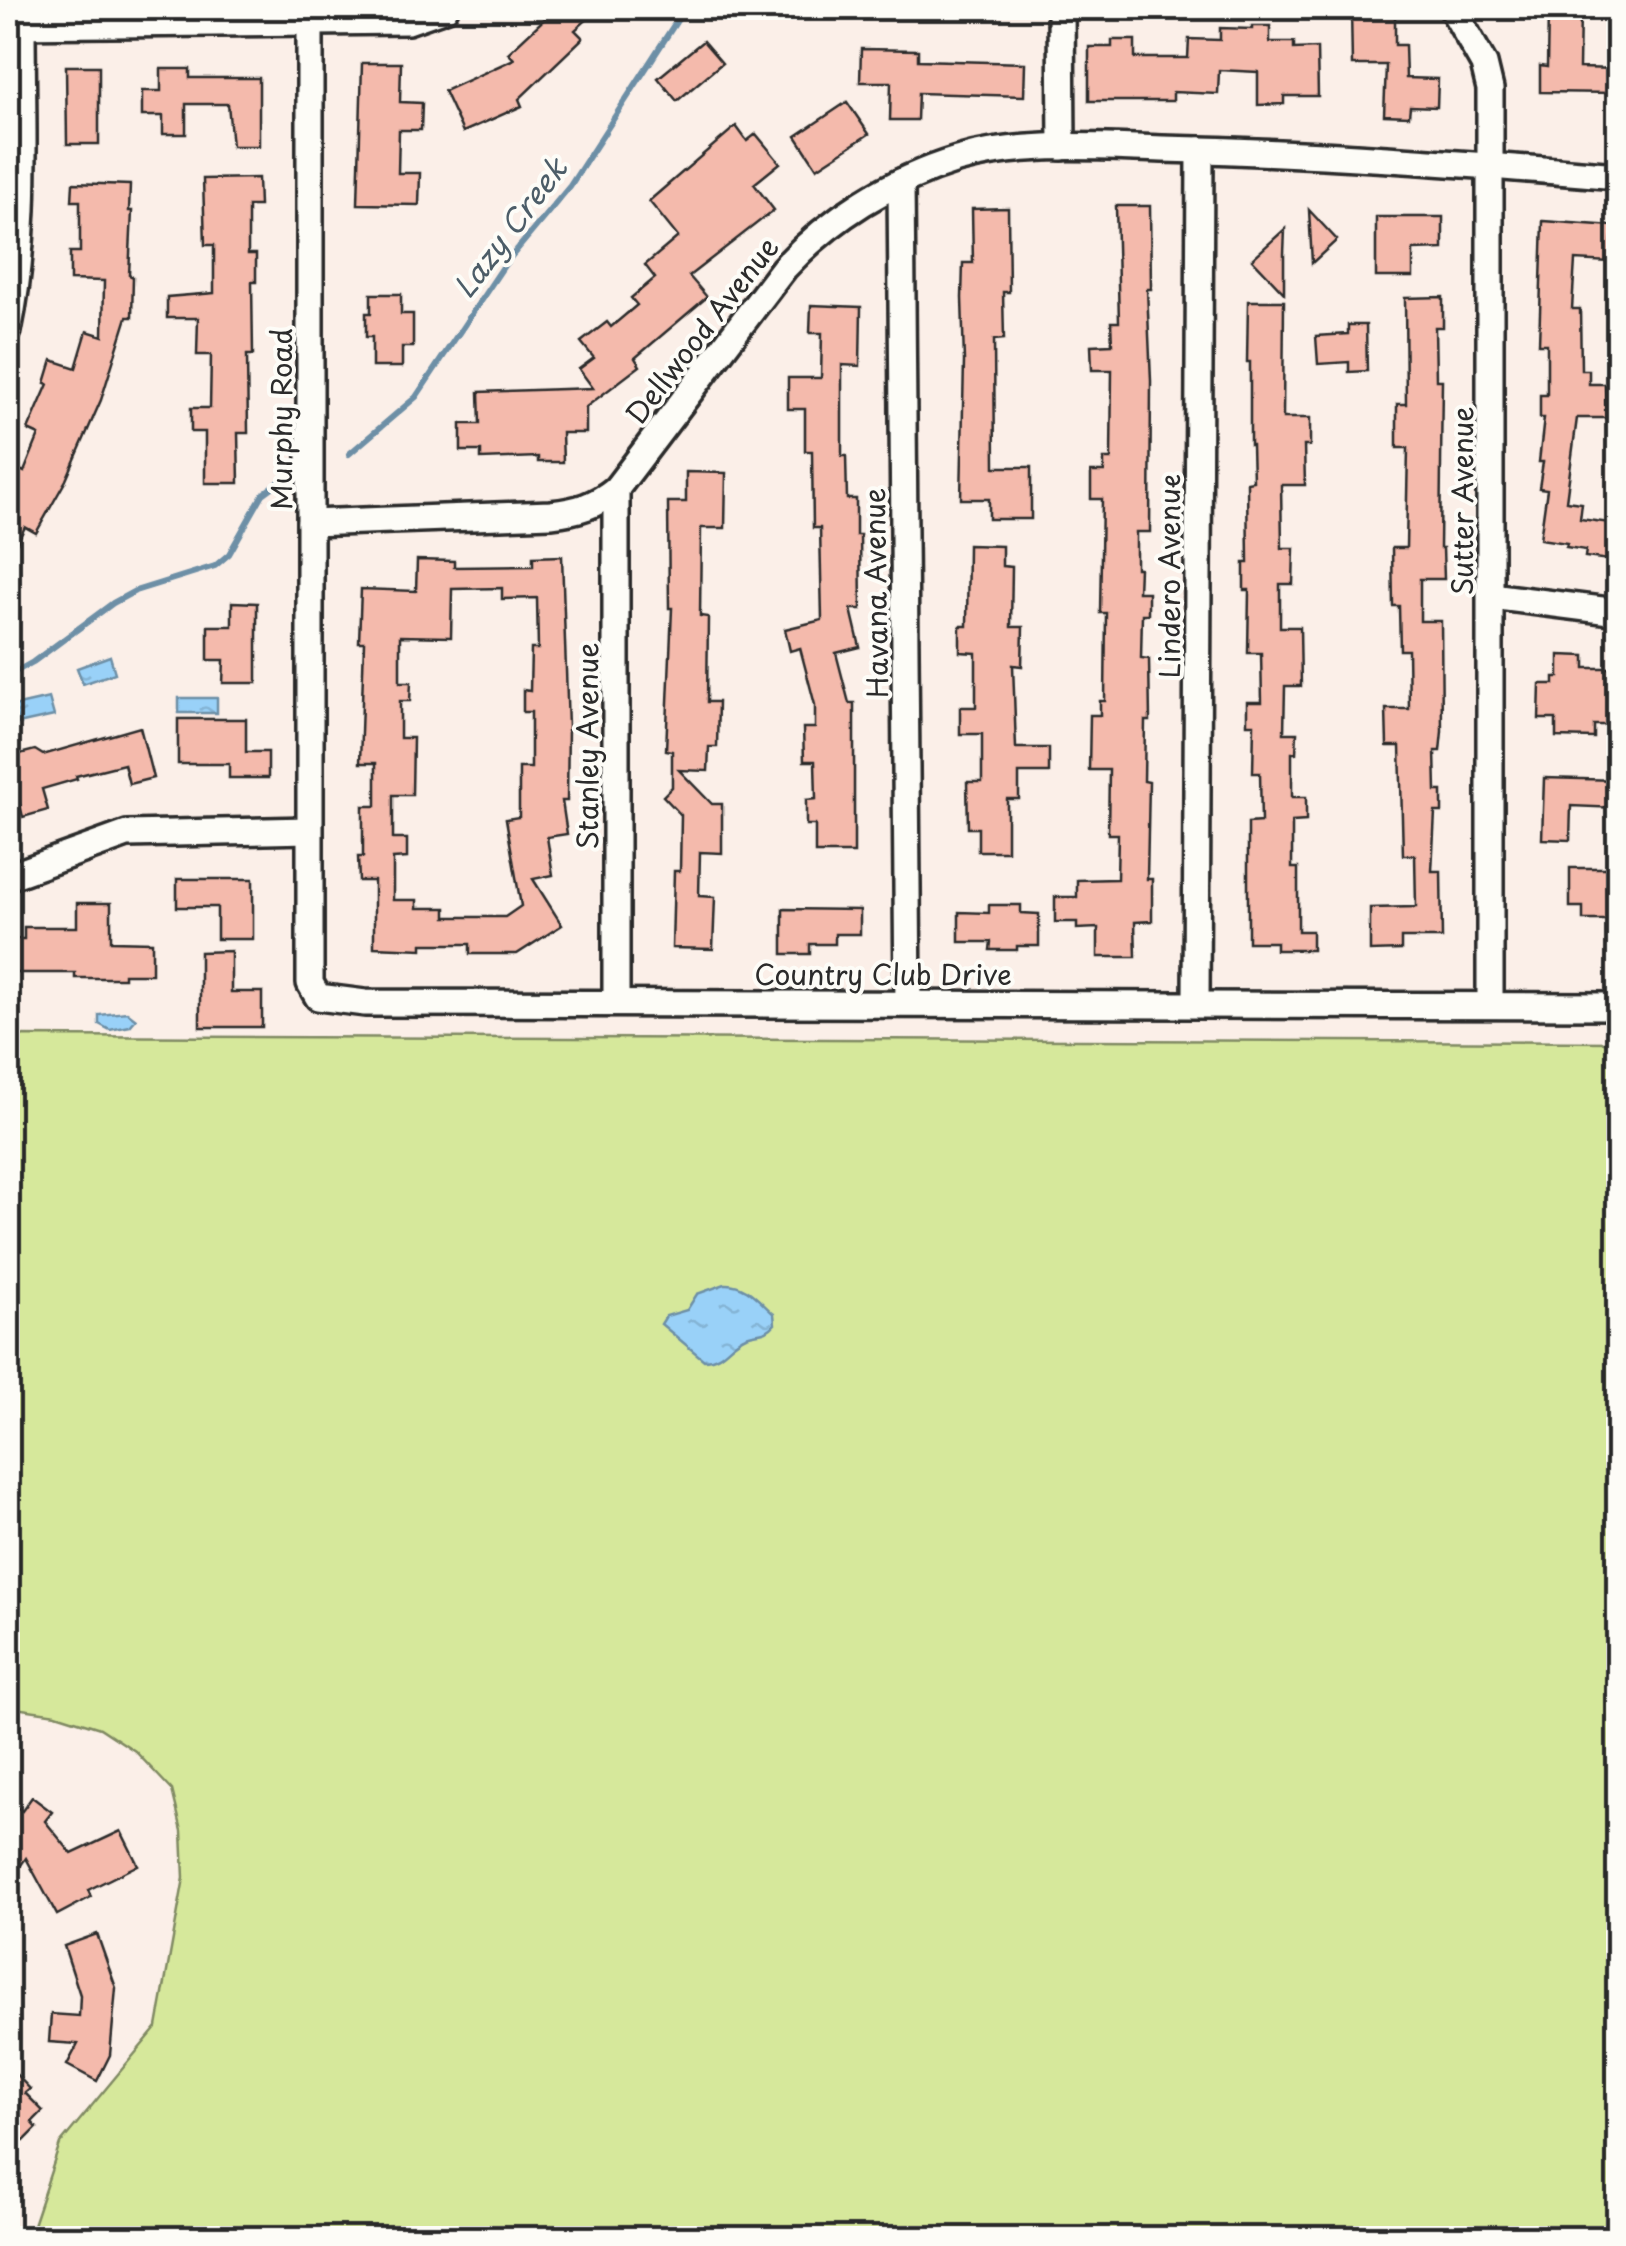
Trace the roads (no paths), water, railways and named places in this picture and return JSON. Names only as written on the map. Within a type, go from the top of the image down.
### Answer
[{"type":"street","points":[[8,331],[18,284],[22,219],[15,25],[310,14],[408,22],[445,8]]},
{"type":"street","points":[[1061,8],[1062,147]]},
{"type":"street","name":"Sutter Avenue","points":[[1452,8],[1484,64],[1490,89],[1490,1004]]},
{"type":"street","name":"Murphy Road","points":[[309,830],[310,14]]},
{"type":"street","name":"Dellwood Avenue","points":[[310,523],[564,513],[597,504],[616,490],[784,268],[812,238],[901,182],[956,160],[1062,147],[1200,150],[1618,176]]},
{"type":"street","name":"Lindero Avenue","points":[[1196,1003],[1200,150]]},
{"type":"street","name":"Havana Avenue","points":[[901,182],[908,1003]]},
{"type":"street","name":"Stanley Avenue","points":[[616,490],[616,1003]]},
{"type":"street","points":[[1491,596],[1618,612]]},
{"type":"street","points":[[8,877],[127,834],[309,830]]},
{"type":"street","name":"Country Club Drive","points":[[309,830],[310,984],[318,997],[365,1003],[1618,1006]]},
{"type":"water","points":[[110,656],[115,673],[83,684],[77,668]]},
{"type":"water","points":[[49,698],[54,716],[18,724],[14,706]]},
{"type":"water","points":[[179,698],[217,698],[217,713],[179,713]]},
{"type":"water","points":[[127,1012],[136,1019],[130,1026],[110,1030],[99,1024],[99,1015]]},
{"type":"water","points":[[725,1284],[752,1294],[774,1314],[775,1324],[765,1332],[740,1339],[717,1357],[704,1360],[661,1324],[666,1316],[687,1310],[697,1294]]},
{"type":"waterway","name":"Lazy Creek","points":[[349,454],[416,397],[505,264],[570,186],[685,8]]},
{"type":"waterway","name":"Lazy Creek","points":[[8,676],[135,591],[215,566],[229,554],[263,494],[282,480]]}]
